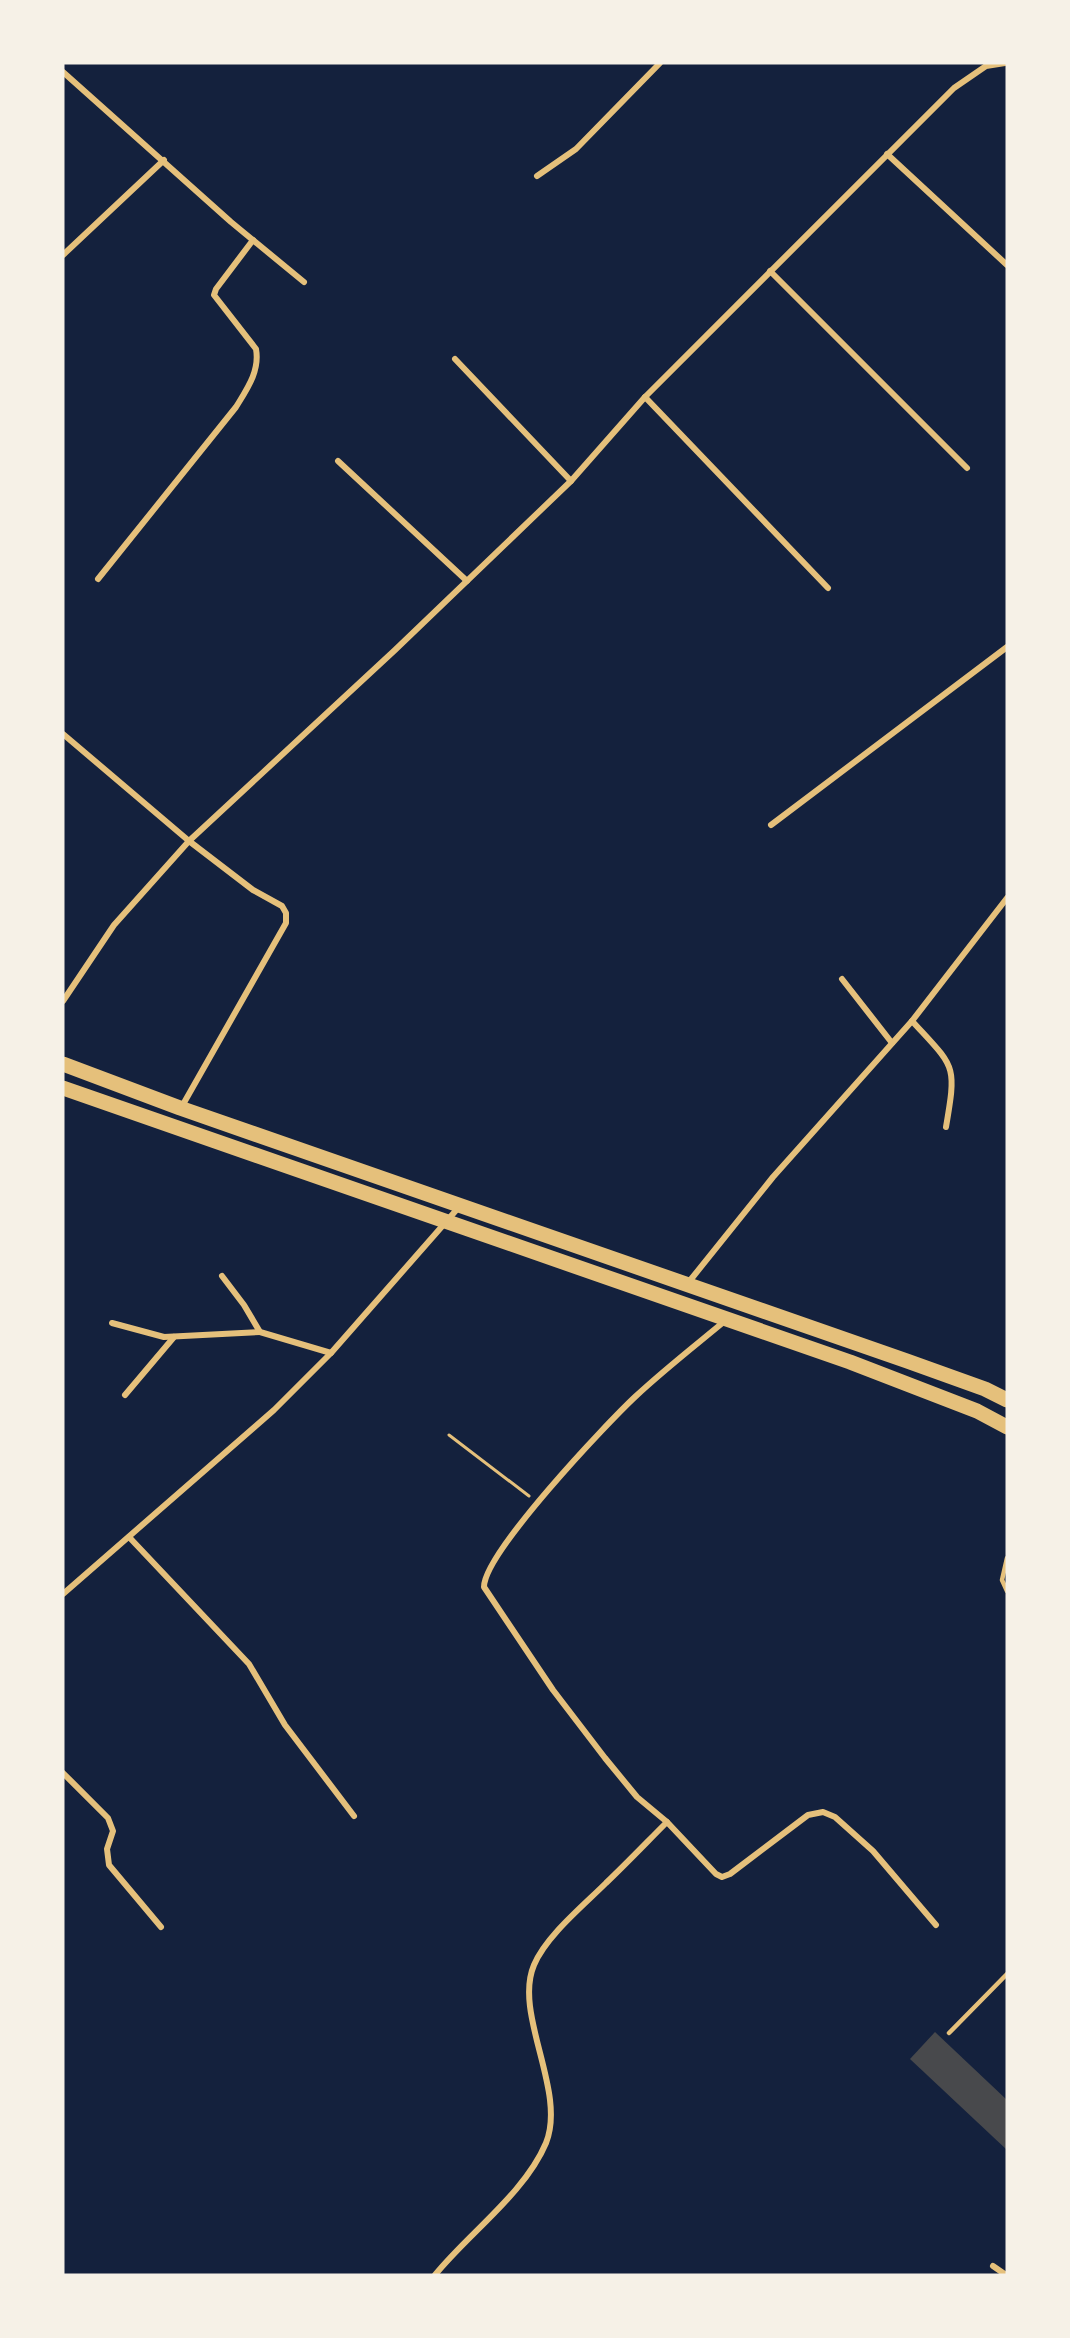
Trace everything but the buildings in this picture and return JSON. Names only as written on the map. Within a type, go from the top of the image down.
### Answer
[{"type":"main road","points":[[63,1064],[180,1108],[688,1283],[985,1389],[1007,1400]]},
{"type":"main road","points":[[63,1088],[727,1319],[924,1390],[977,1411],[1007,1427]]},
{"type":"street","points":[[537,176],[576,149],[660,63]]},
{"type":"street","points":[[63,1001],[114,925],[189,841],[571,481],[645,397],[954,88],[986,66],[1005,63]]},
{"type":"street","points":[[63,72],[304,282]]},
{"type":"street","points":[[887,154],[1007,265]]},
{"type":"street","points":[[63,255],[164,160]]},
{"type":"street","points":[[98,579],[236,407],[251,382],[257,357],[256,349],[214,295],[216,289],[254,240]]},
{"type":"street","points":[[770,271],[967,468]]},
{"type":"street","points":[[456,359],[571,481]]},
{"type":"street","points":[[645,397],[828,588]]},
{"type":"street","points":[[338,460],[467,581]]},
{"type":"street","points":[[771,825],[1007,647]]},
{"type":"street","points":[[63,734],[189,841],[253,890],[282,906],[286,913],[286,923],[180,1108]]},
{"type":"street","points":[[688,1283],[773,1177],[912,1021],[1007,898]]},
{"type":"street","points":[[842,979],[892,1043]]},
{"type":"street","points":[[912,1021],[949,1061],[954,1083],[946,1128]]},
{"type":"street","points":[[63,1594],[274,1410],[331,1353],[461,1206]]},
{"type":"street","points":[[222,1276],[244,1305],[260,1332]]},
{"type":"street","points":[[727,1319],[636,1396],[537,1502],[495,1559],[484,1587],[553,1690],[598,1750],[637,1797],[722,1877],[730,1874],[808,1815],[823,1812],[835,1817],[873,1851],[936,1924]]},
{"type":"street","points":[[112,1323],[149,1334],[174,1337],[260,1332],[331,1353]]},
{"type":"street","points":[[125,1395],[174,1337]]},
{"type":"street","points":[[129,1537],[249,1664],[285,1725],[354,1816]]},
{"type":"street","points":[[63,1773],[108,1818],[113,1831],[107,1849],[109,1865],[160,1927]]},
{"type":"street","points":[[435,2275],[510,2195],[534,2165],[546,2144],[549,2126],[548,2098],[529,1998],[534,1964],[575,1913],[666,1822]]},
{"type":"street","points":[[993,2266],[1006,2275]]},
{"type":"lane","points":[[1007,1558],[1002,1580],[1007,1591]]},
{"type":"lane","points":[[949,2033],[1007,1974]]},
{"type":"path","points":[[449,1435],[537,1502]]}]
